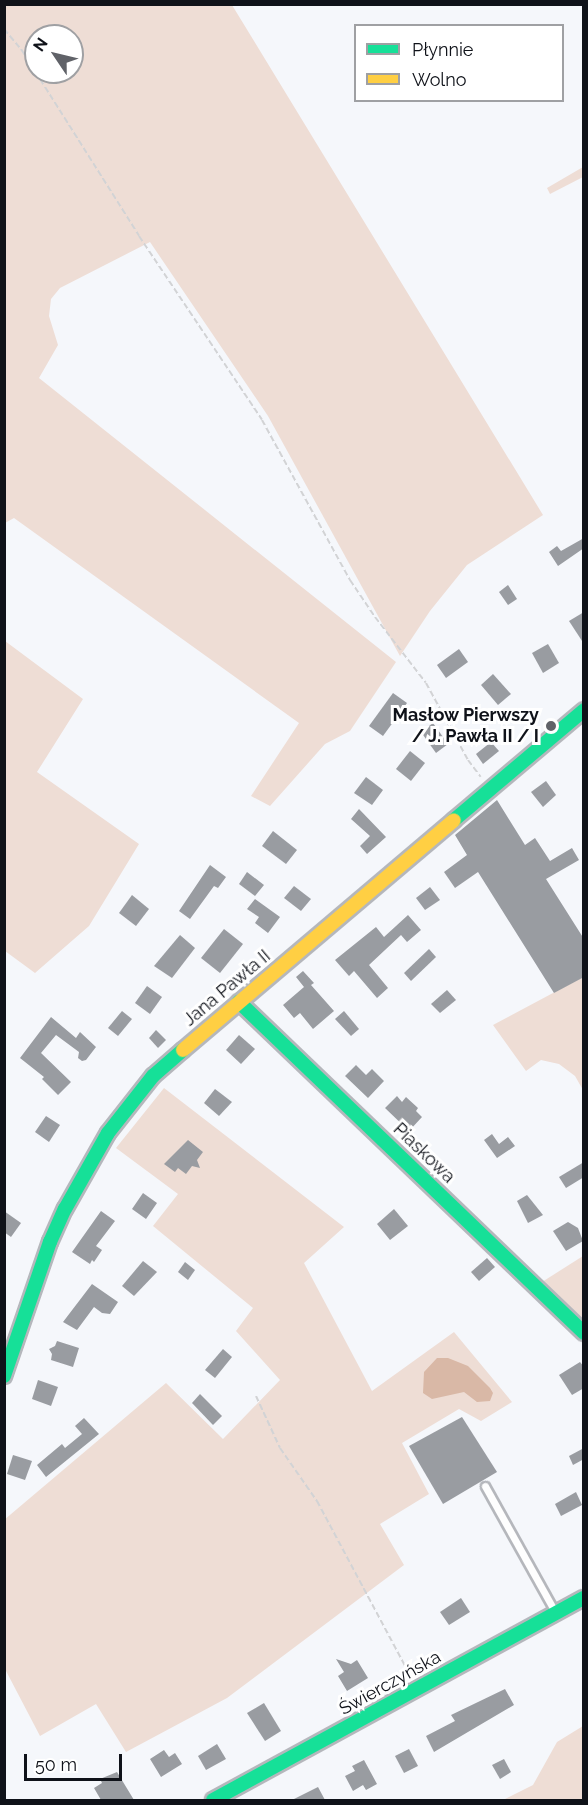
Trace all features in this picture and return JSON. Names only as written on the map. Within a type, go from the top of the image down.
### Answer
[{"type":"main road","name":"Jana Pawła II","points":[[4,1376],[50,1242],[84,1171],[108,1133],[153,1076],[584,710]]},
{"type":"main road","name":"Piaskowa","points":[[239,1002],[584,1333]]},
{"type":"main road","name":"Świerczyńska","points":[[213,1800],[584,1598]]},
{"type":"lane","points":[[485,1486],[555,1614]]},
{"type":"path","points":[[4,29],[21,49],[140,236],[262,420],[350,580],[375,617],[426,683],[468,760],[490,789]]},
{"type":"path","points":[[256,1396],[280,1448],[317,1501],[417,1689]]},
{"type":"shaded area","points":[[4,5],[232,5],[543,515],[467,565],[430,611],[400,656],[268,416],[150,242],[60,288],[51,299],[49,316],[58,345],[39,378],[396,662],[350,731],[325,744],[270,806],[251,796],[299,723],[14,518],[5,523]]},
{"type":"shaded area","points":[[583,167],[583,177],[550,194],[547,188]]},
{"type":"shaded area","points":[[5,641],[83,699],[37,772],[139,844],[89,926],[35,973],[5,951]]},
{"type":"shaded area","points":[[583,977],[583,1090],[575,1076],[559,1064],[541,1060],[526,1071],[493,1025]]},
{"type":"shaded area","points":[[164,1088],[344,1227],[304,1263],[372,1391],[454,1332],[512,1402],[481,1421],[459,1409],[402,1443],[429,1494],[380,1524],[404,1565],[227,1698],[126,1752],[96,1704],[40,1736],[5,1669],[4,1520],[166,1383],[223,1439],[280,1380],[236,1331],[253,1308],[153,1226],[178,1194],[116,1148]]},
{"type":"shaded area","points":[[583,1256],[583,1322],[542,1282]]},
{"type":"shaded area","points":[[437,1358],[448,1358],[468,1366],[490,1388],[493,1393],[490,1401],[477,1402],[464,1392],[432,1399],[423,1393],[424,1372]]},
{"type":"shaded area","points":[[583,1726],[583,1800],[503,1800],[533,1785],[557,1742]]},
{"type":"building","points":[[584,538],[584,548],[558,566],[549,552],[557,546],[561,551]]},
{"type":"building","points":[[508,585],[517,599],[508,605],[499,592]]},
{"type":"building","points":[[584,612],[584,644],[569,621]]},
{"type":"building","points":[[548,644],[559,663],[543,673],[532,653]]},
{"type":"building","points":[[459,649],[468,662],[446,678],[437,665]]},
{"type":"building","points":[[493,674],[511,694],[498,705],[481,685]]},
{"type":"building","points":[[393,693],[407,703],[383,736],[369,726]]},
{"type":"building","points":[[433,723],[448,744],[436,753],[421,732]]},
{"type":"building","points":[[491,742],[499,751],[483,764],[476,754]]},
{"type":"building","points":[[410,751],[425,763],[411,781],[396,769]]},
{"type":"building","points":[[366,777],[383,790],[372,805],[354,793]]},
{"type":"building","points":[[546,781],[556,795],[543,807],[531,792]]},
{"type":"building","points":[[497,800],[525,845],[535,838],[550,861],[572,848],[579,860],[546,879],[584,939],[584,977],[554,993],[478,872],[455,888],[444,872],[467,855],[455,835]]},
{"type":"building","points":[[359,809],[386,837],[367,854],[360,846],[370,836],[351,819]]},
{"type":"building","points":[[273,831],[297,850],[286,864],[262,846]]},
{"type":"building","points":[[210,865],[226,877],[218,888],[214,886],[190,919],[179,911]]},
{"type":"building","points":[[247,872],[264,885],[255,896],[239,884]]},
{"type":"building","points":[[294,886],[311,899],[301,911],[284,898]]},
{"type":"building","points":[[430,887],[440,900],[425,910],[416,898]]},
{"type":"building","points":[[132,895],[149,909],[136,926],[119,913]]},
{"type":"building","points":[[255,899],[280,917],[268,933],[255,923],[259,917],[247,909]]},
{"type":"building","points":[[408,915],[421,930],[407,942],[401,935],[369,965],[388,988],[377,998],[354,971],[349,976],[335,960],[376,927],[384,937]]},
{"type":"building","points":[[224,929],[243,944],[220,973],[201,958]]},
{"type":"building","points":[[180,935],[195,948],[172,978],[154,966]]},
{"type":"building","points":[[429,949],[436,957],[411,981],[404,973]]},
{"type":"building","points":[[303,971],[314,983],[311,985],[334,1011],[313,1029],[300,1013],[294,1018],[283,1005],[304,987],[296,977]]},
{"type":"building","points":[[147,986],[162,997],[150,1014],[135,1003]]},
{"type":"building","points":[[447,990],[456,1000],[440,1013],[431,1004]]},
{"type":"building","points":[[122,1011],[132,1019],[118,1036],[108,1028]]},
{"type":"building","points":[[344,1011],[359,1029],[351,1036],[335,1019]]},
{"type":"building","points":[[51,1017],[76,1038],[80,1032],[96,1047],[86,1060],[82,1061],[78,1058],[79,1052],[56,1035],[41,1053],[71,1082],[58,1095],[42,1079],[44,1077],[20,1058]]},
{"type":"building","points":[[156,1030],[166,1040],[158,1048],[149,1038]]},
{"type":"building","points":[[239,1035],[255,1049],[241,1064],[226,1050]]},
{"type":"building","points":[[356,1065],[366,1075],[372,1069],[384,1081],[368,1098],[345,1076]]},
{"type":"building","points":[[215,1089],[232,1102],[219,1116],[204,1103]]},
{"type":"building","points":[[397,1096],[402,1102],[406,1097],[418,1108],[416,1111],[422,1117],[409,1131],[385,1108]]},
{"type":"building","points":[[46,1116],[60,1125],[49,1142],[35,1132]]},
{"type":"building","points":[[492,1134],[499,1144],[508,1137],[515,1146],[497,1158],[484,1140]]},
{"type":"building","points":[[188,1140],[203,1152],[197,1160],[200,1168],[192,1166],[186,1174],[178,1168],[175,1172],[164,1164]]},
{"type":"building","points":[[584,1162],[584,1177],[566,1188],[559,1177]]},
{"type":"building","points":[[143,1193],[157,1203],[146,1219],[132,1209]]},
{"type":"building","points":[[527,1195],[543,1215],[528,1223],[517,1201]]},
{"type":"building","points":[[394,1209],[408,1226],[390,1240],[377,1224]]},
{"type":"building","points":[[4,1211],[21,1223],[11,1237],[4,1232]]},
{"type":"building","points":[[101,1211],[115,1221],[96,1246],[102,1250],[90,1264],[72,1252]]},
{"type":"building","points":[[568,1222],[578,1228],[583,1241],[566,1251],[553,1231]]},
{"type":"building","points":[[487,1258],[495,1267],[479,1281],[471,1272]]},
{"type":"building","points":[[143,1261],[157,1272],[134,1296],[122,1286]]},
{"type":"building","points":[[185,1262],[195,1270],[188,1280],[178,1272]]},
{"type":"building","points":[[92,1284],[118,1302],[110,1314],[102,1313],[94,1307],[77,1330],[63,1322]]},
{"type":"building","points":[[57,1341],[79,1348],[73,1367],[51,1360],[52,1354],[49,1349],[55,1346]]},
{"type":"building","points":[[223,1349],[232,1357],[215,1378],[205,1370]]},
{"type":"building","points":[[580,1362],[584,1367],[584,1388],[572,1395],[559,1375]]},
{"type":"building","points":[[38,1380],[58,1387],[51,1406],[32,1399]]},
{"type":"building","points":[[200,1394],[222,1416],[213,1425],[192,1403]]},
{"type":"building","points":[[462,1417],[497,1472],[443,1504],[409,1446]]},
{"type":"building","points":[[84,1418],[99,1434],[46,1477],[37,1465],[62,1444],[65,1448],[82,1434],[75,1426]]},
{"type":"building","points":[[584,1448],[584,1459],[573,1465],[569,1456]]},
{"type":"building","points":[[13,1455],[32,1461],[25,1480],[7,1474]]},
{"type":"building","points":[[576,1492],[582,1505],[561,1516],[555,1504]]},
{"type":"building","points":[[461,1598],[470,1612],[449,1625],[440,1612]]},
{"type":"building","points":[[336,1659],[351,1664],[357,1660],[368,1678],[347,1691],[338,1676],[344,1672]]},
{"type":"building","points":[[505,1689],[514,1705],[434,1752],[426,1736],[455,1721],[451,1715]]},
{"type":"building","points":[[264,1703],[281,1731],[265,1741],[247,1713]]},
{"type":"building","points":[[217,1744],[226,1759],[206,1770],[198,1756]]},
{"type":"building","points":[[409,1749],[418,1766],[404,1773],[395,1756]]},
{"type":"building","points":[[164,1750],[169,1757],[175,1753],[182,1764],[161,1777],[150,1759]]},
{"type":"building","points":[[504,1759],[511,1772],[500,1779],[492,1765]]},
{"type":"building","points":[[364,1760],[377,1784],[366,1790],[363,1785],[353,1791],[345,1776],[355,1771],[352,1766]]},
{"type":"building","points":[[117,1772],[134,1800],[101,1800],[94,1788],[102,1783],[100,1779]]},
{"type":"building","points":[[318,1787],[325,1800],[292,1800]]},
{"type":"traffic: fast","points":[[454,820],[584,710]]},
{"type":"traffic: fast","points":[[239,1002],[584,1333]]},
{"type":"traffic: fast","points":[[4,1376],[50,1242],[65,1209],[108,1133],[153,1076],[183,1050]]},
{"type":"traffic: fast","points":[[213,1800],[584,1598]]},
{"type":"traffic: slow","points":[[183,1050],[454,820]]},
{"type":"place","name":"Masłow Pierwszy / J. Pawła II / I","points":[[551,726]]}]
